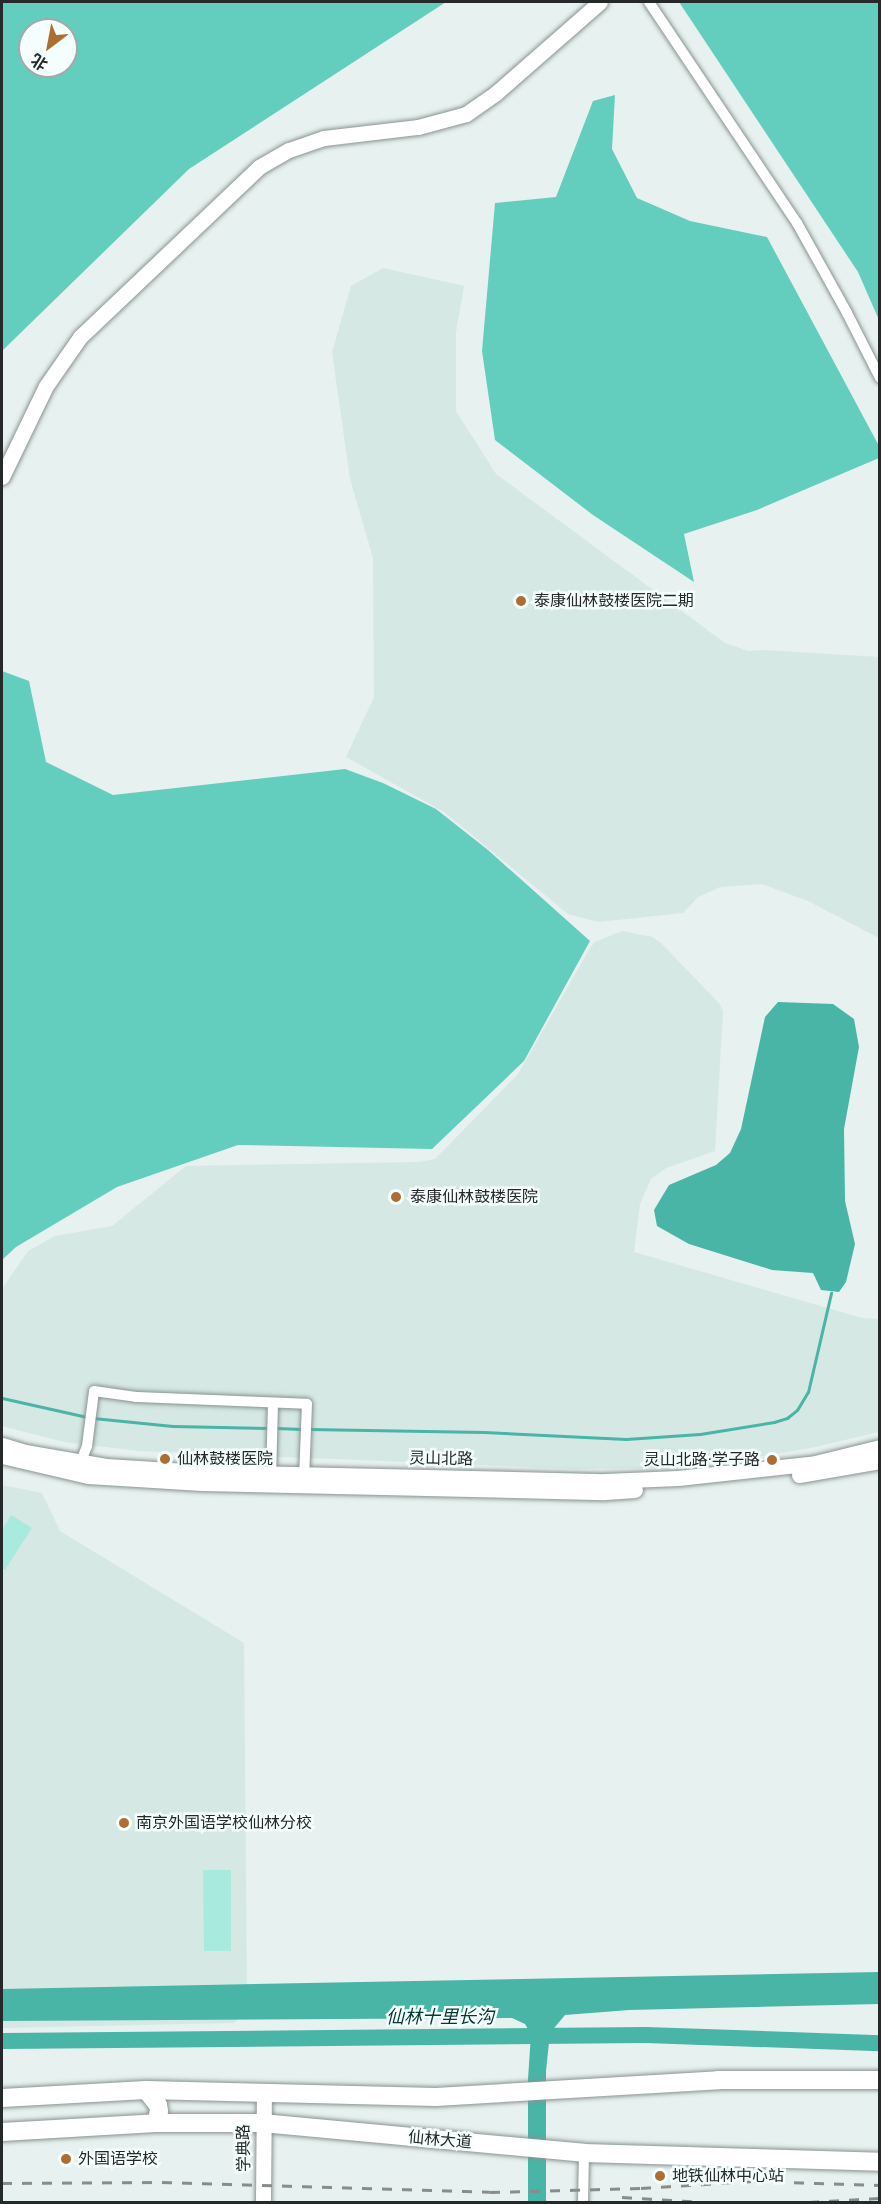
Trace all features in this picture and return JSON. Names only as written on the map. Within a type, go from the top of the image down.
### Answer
[{"type":"main road","points":[[2,477],[46,386],[80,337],[258,167],[289,150],[324,138],[418,127],[466,114],[496,93],[600,2]]},
{"type":"main road","name":"灵山北路","points":[[2,1445],[117,1466],[271,1479]]},
{"type":"main road","name":"灵山北路","points":[[304,1480],[605,1481],[678,1478],[815,1463],[879,1447]]},
{"type":"main road","name":"灵山北路","points":[[2,1456],[88,1476],[304,1480],[605,1492],[679,1488],[822,1472],[879,1461]]},
{"type":"main road","points":[[2,2098],[146,2090],[436,2097],[718,2080],[879,2080]]},
{"type":"main road","points":[[146,2090],[158,2104],[156,2123]]},
{"type":"main road","name":"学典路","points":[[263,2202],[261,2123],[264,2093]]},
{"type":"main road","name":"仙林大道","points":[[2,2132],[156,2123],[261,2123],[584,2153],[879,2162]]},
{"type":"street","points":[[649,2],[797,223],[848,313],[879,378]]},
{"type":"street","points":[[81,1461],[87,1446],[94,1391],[136,1396],[307,1404],[304,1480]]},
{"type":"street","points":[[271,1479],[273,1403]]},
{"type":"street","points":[[583,2202],[584,2153]]},
{"type":"shaded area","points":[[2,2],[446,2],[189,169],[2,351]]},
{"type":"shaded area","points":[[679,2],[879,2],[879,320],[858,272]]},
{"type":"shaded area","points":[[615,95],[612,149],[637,198],[690,221],[767,237],[879,446],[879,458],[757,510],[684,534],[694,582],[593,515],[495,440],[482,351],[495,203],[556,197],[593,101]]},
{"type":"shaded area","name":"泰康仙林鼓楼医院二期","points":[[383,268],[464,286],[456,332],[456,411],[496,474],[725,643],[748,651],[879,657],[879,938],[808,901],[762,884],[720,887],[698,897],[683,913],[598,922],[568,914],[444,812],[346,757],[374,697],[373,558],[350,479],[332,352],[351,286]]},
{"type":"shaded area","points":[[2,671],[29,681],[46,762],[113,795],[345,769],[383,783],[436,809],[488,850],[590,941],[524,1061],[432,1149],[238,1145],[117,1187],[16,1247],[2,1260]]},
{"type":"shaded area","name":"泰康仙林鼓楼医院","points":[[622,931],[652,937],[661,943],[719,1003],[723,1011],[715,1151],[666,1168],[651,1179],[640,1204],[634,1252],[862,1318],[879,1319],[879,1432],[811,1448],[739,1460],[662,1468],[574,1469],[139,1451],[64,1442],[2,1426],[2,1289],[28,1251],[55,1236],[112,1226],[186,1166],[419,1162],[435,1159],[518,1074],[590,948],[595,942]]},
{"type":"shaded area","name":"南京外国语学校仙林分校","points":[[2,1485],[42,1493],[60,1531],[244,1643],[247,2003],[244,2014],[234,2023],[2,2028]]},
{"type":"shaded area","points":[[11,1515],[32,1528],[5,1570],[2,1568],[2,1530]]},
{"type":"shaded area","points":[[203,1870],[231,1870],[231,1951],[204,1951]]},
{"type":"water","points":[[778,1002],[833,1004],[854,1019],[859,1047],[844,1129],[845,1201],[855,1244],[846,1282],[839,1292],[821,1290],[813,1273],[772,1270],[689,1244],[657,1226],[654,1210],[669,1185],[716,1165],[730,1153],[741,1129],[765,1017]]},
{"type":"water","points":[[880,1972],[879,2004],[629,2010],[565,2015],[550,2033],[546,2071],[546,2202],[528,2202],[528,2079],[531,2034],[525,2024],[512,2018],[2,2021],[2,1989]]},
{"type":"waterway","points":[[309,1429],[484,1432],[626,1439],[700,1434],[774,1422],[787,1418],[797,1410],[808,1392],[831,1293]]},
{"type":"waterway","points":[[2,1398],[87,1417]]},
{"type":"waterway","points":[[93,1418],[173,1426],[269,1428]]},
{"type":"waterway","points":[[276,1428],[302,1429]]},
{"type":"waterway","name":"仙林十里长沟","points":[[2,2041],[646,2035],[880,2043]]},
{"type":"railway","points":[[2,2183],[162,2182],[490,2192],[641,2188],[754,2181],[880,2185]]},
{"type":"railway","points":[[622,2197],[704,2202]]},
{"type":"railway","points":[[809,2202],[880,2198]]},
{"type":"place","name":"泰康仙林鼓楼医院二期","points":[[521,601]]},
{"type":"place","name":"泰康仙林鼓楼医院","points":[[396,1197]]},
{"type":"place","name":"仙林鼓楼医院","points":[[165,1459]]},
{"type":"place","name":"灵山北路·学子路","points":[[772,1460]]},
{"type":"place","name":"南京外国语学校仙林分校","points":[[124,1823]]},
{"type":"place","name":"外国语学校","points":[[66,2159]]},
{"type":"place","name":"地铁仙林中心站","points":[[660,2176]]}]
